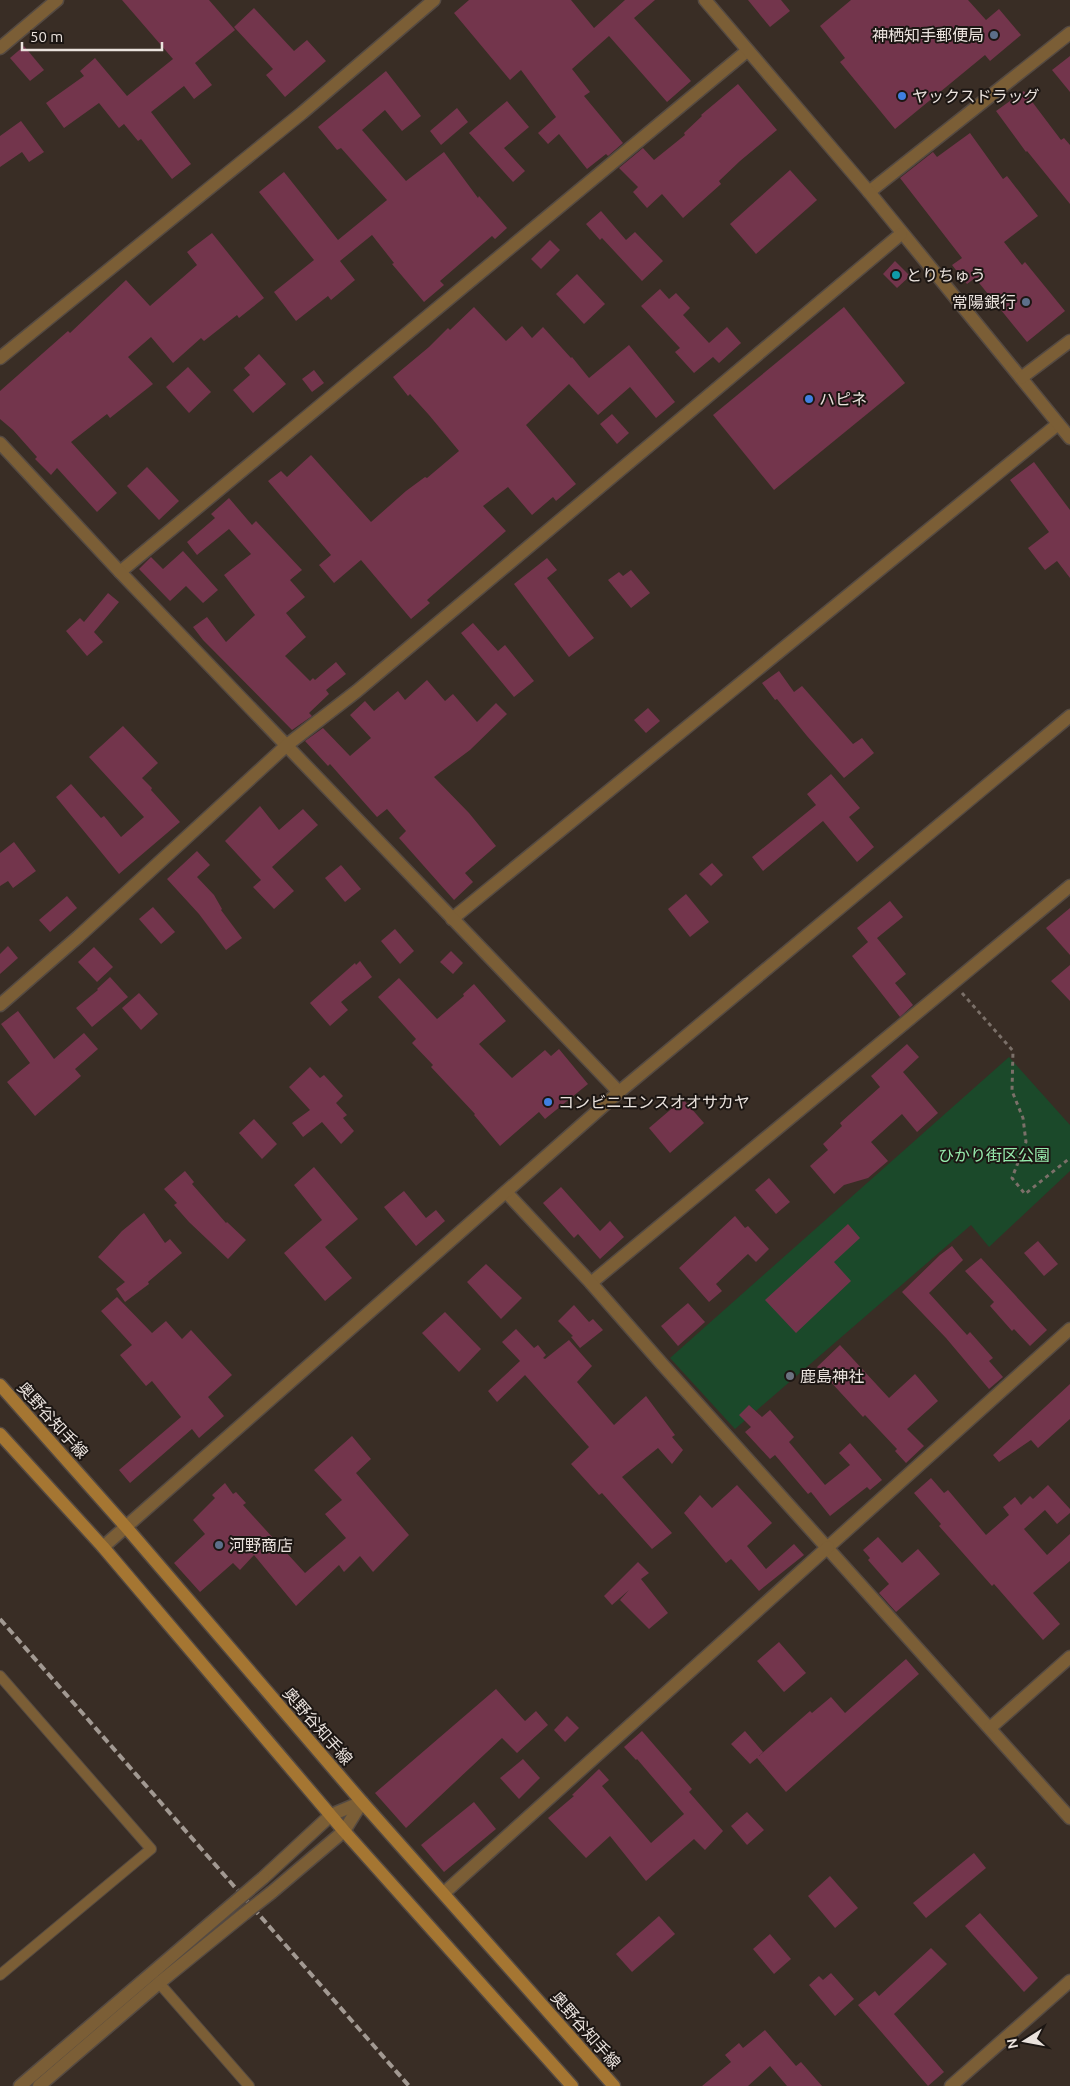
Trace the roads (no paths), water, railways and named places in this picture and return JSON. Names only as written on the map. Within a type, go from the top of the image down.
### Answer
[{"type":"main road","name":"奥野谷知手線","points":[[0,1386],[126,1528],[362,1802],[444,1892],[614,2086]]},
{"type":"main road","points":[[0,1434],[103,1547],[344,1831],[572,2086]]},
{"type":"street","points":[[0,48],[57,0]]},
{"type":"street","points":[[0,358],[302,113],[434,0]]},
{"type":"street","points":[[704,0],[869,192],[901,234],[1070,438]]},
{"type":"street","points":[[869,192],[1070,33]]},
{"type":"street","points":[[120,572],[747,51]]},
{"type":"street","points":[[0,1005],[78,937],[287,745],[357,691],[901,234]]},
{"type":"street","points":[[1021,378],[1070,341]]},
{"type":"street","points":[[452,919],[1058,424]]},
{"type":"street","points":[[0,443],[120,572],[619,1092]]},
{"type":"street","points":[[103,1547],[619,1092],[1070,716]]},
{"type":"street","points":[[591,1283],[1070,886]]},
{"type":"street","points":[[506,1192],[591,1283],[1070,1818]]},
{"type":"street","points":[[444,1892],[1070,1329]]},
{"type":"street","points":[[990,1728],[1070,1656]]},
{"type":"street","points":[[20,2086],[263,1878],[331,1816],[362,1802]]},
{"type":"street","points":[[39,2086],[159,1983],[344,1831],[362,1802]]},
{"type":"street","points":[[951,2086],[1070,1981]]},
{"type":"lane","points":[[0,1676],[151,1849],[0,1975]]},
{"type":"lane","points":[[159,1983],[249,2086]]},
{"type":"railway","points":[[0,1619],[409,2086]]},
{"type":"place","name":"神栖知手郵便局","points":[[994,35]]},
{"type":"place","name":"ヤックスドラッグ","points":[[902,96]]},
{"type":"place","name":"とりちゅう","points":[[896,275]]},
{"type":"place","name":"常陽銀行","points":[[1026,302]]},
{"type":"place","name":"ハピネ","points":[[809,399]]},
{"type":"place","name":"コンビニエンスオオサカヤ","points":[[548,1102]]},
{"type":"place","name":"鹿島神社","points":[[790,1376]]},
{"type":"place","name":"河野商店","points":[[219,1545]]},
{"type":"park label","name":"ひかり街区公園","points":[[994,1155]]}]
